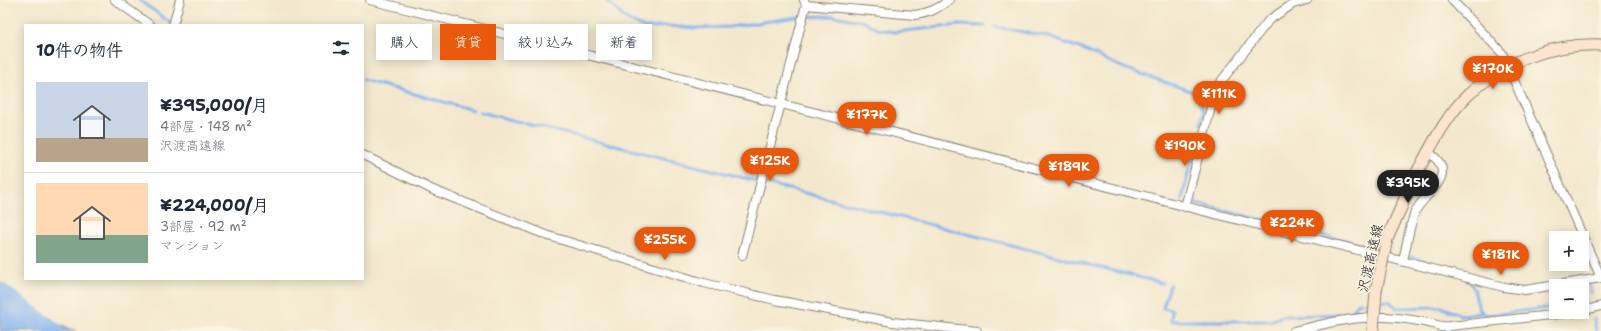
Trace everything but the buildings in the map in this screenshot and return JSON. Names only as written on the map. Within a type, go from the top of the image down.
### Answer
[{"type":"main road","name":"沢渡高遠線","points":[[1373,331],[1376,291],[1387,240],[1401,204],[1428,152],[1466,96],[1508,65],[1541,52],[1573,46],[1601,45]]},
{"type":"street","points":[[115,0],[149,24]]},
{"type":"street","points":[[173,24],[180,0]]},
{"type":"street","points":[[370,0],[1514,289],[1525,290],[1601,278],[1549,163],[1502,53],[1452,0]]},
{"type":"street","points":[[742,256],[804,9],[915,15],[926,14],[949,0]]},
{"type":"street","points":[[1185,207],[1215,92],[1219,84],[1268,20],[1293,4],[1307,0]]},
{"type":"street","points":[[1403,260],[1416,212],[1420,203],[1436,188],[1442,176],[1441,165],[1428,152]]},
{"type":"street","points":[[364,156],[433,190],[549,236],[704,283],[775,300],[893,322],[977,331]]},
{"type":"street","points":[[1589,309],[1601,306]]},
{"type":"street","points":[[1428,328],[1549,315]]},
{"type":"street","points":[[1294,331],[1357,319],[1385,317],[1424,322],[1446,327]]},
{"type":"water","points":[[0,286],[14,301],[34,314],[76,331],[0,331]]},
{"type":"waterway","points":[[139,0],[171,23]]},
{"type":"waterway","points":[[606,0],[627,20],[645,28],[668,26],[695,28],[730,27],[797,17],[834,16],[866,22],[877,29],[895,32],[959,25],[985,26]]},
{"type":"waterway","points":[[995,27],[1046,36],[1082,49],[1124,68],[1196,93],[1204,111],[1201,124]]},
{"type":"waterway","points":[[364,80],[473,110]]},
{"type":"waterway","points":[[480,112],[756,181]]},
{"type":"waterway","points":[[1182,199],[1198,133]]},
{"type":"waterway","points":[[765,183],[1162,283]]},
{"type":"waterway","points":[[1191,202],[1361,245]]},
{"type":"waterway","points":[[1370,247],[1382,250]]},
{"type":"waterway","points":[[1410,257],[1466,272],[1467,274]]},
{"type":"waterway","points":[[1467,280],[1474,288],[1479,308],[1487,315],[1549,308]]},
{"type":"waterway","points":[[1589,282],[1591,293]]},
{"type":"waterway","points":[[1170,285],[1163,308],[1172,310],[1171,321],[1271,321],[1282,316],[1351,314],[1357,303],[1389,301],[1397,308],[1441,307],[1461,315],[1482,313]]},
{"type":"waterway","points":[[0,291],[55,331]]},
{"type":"waterway","points":[[1594,319],[1596,331]]}]
